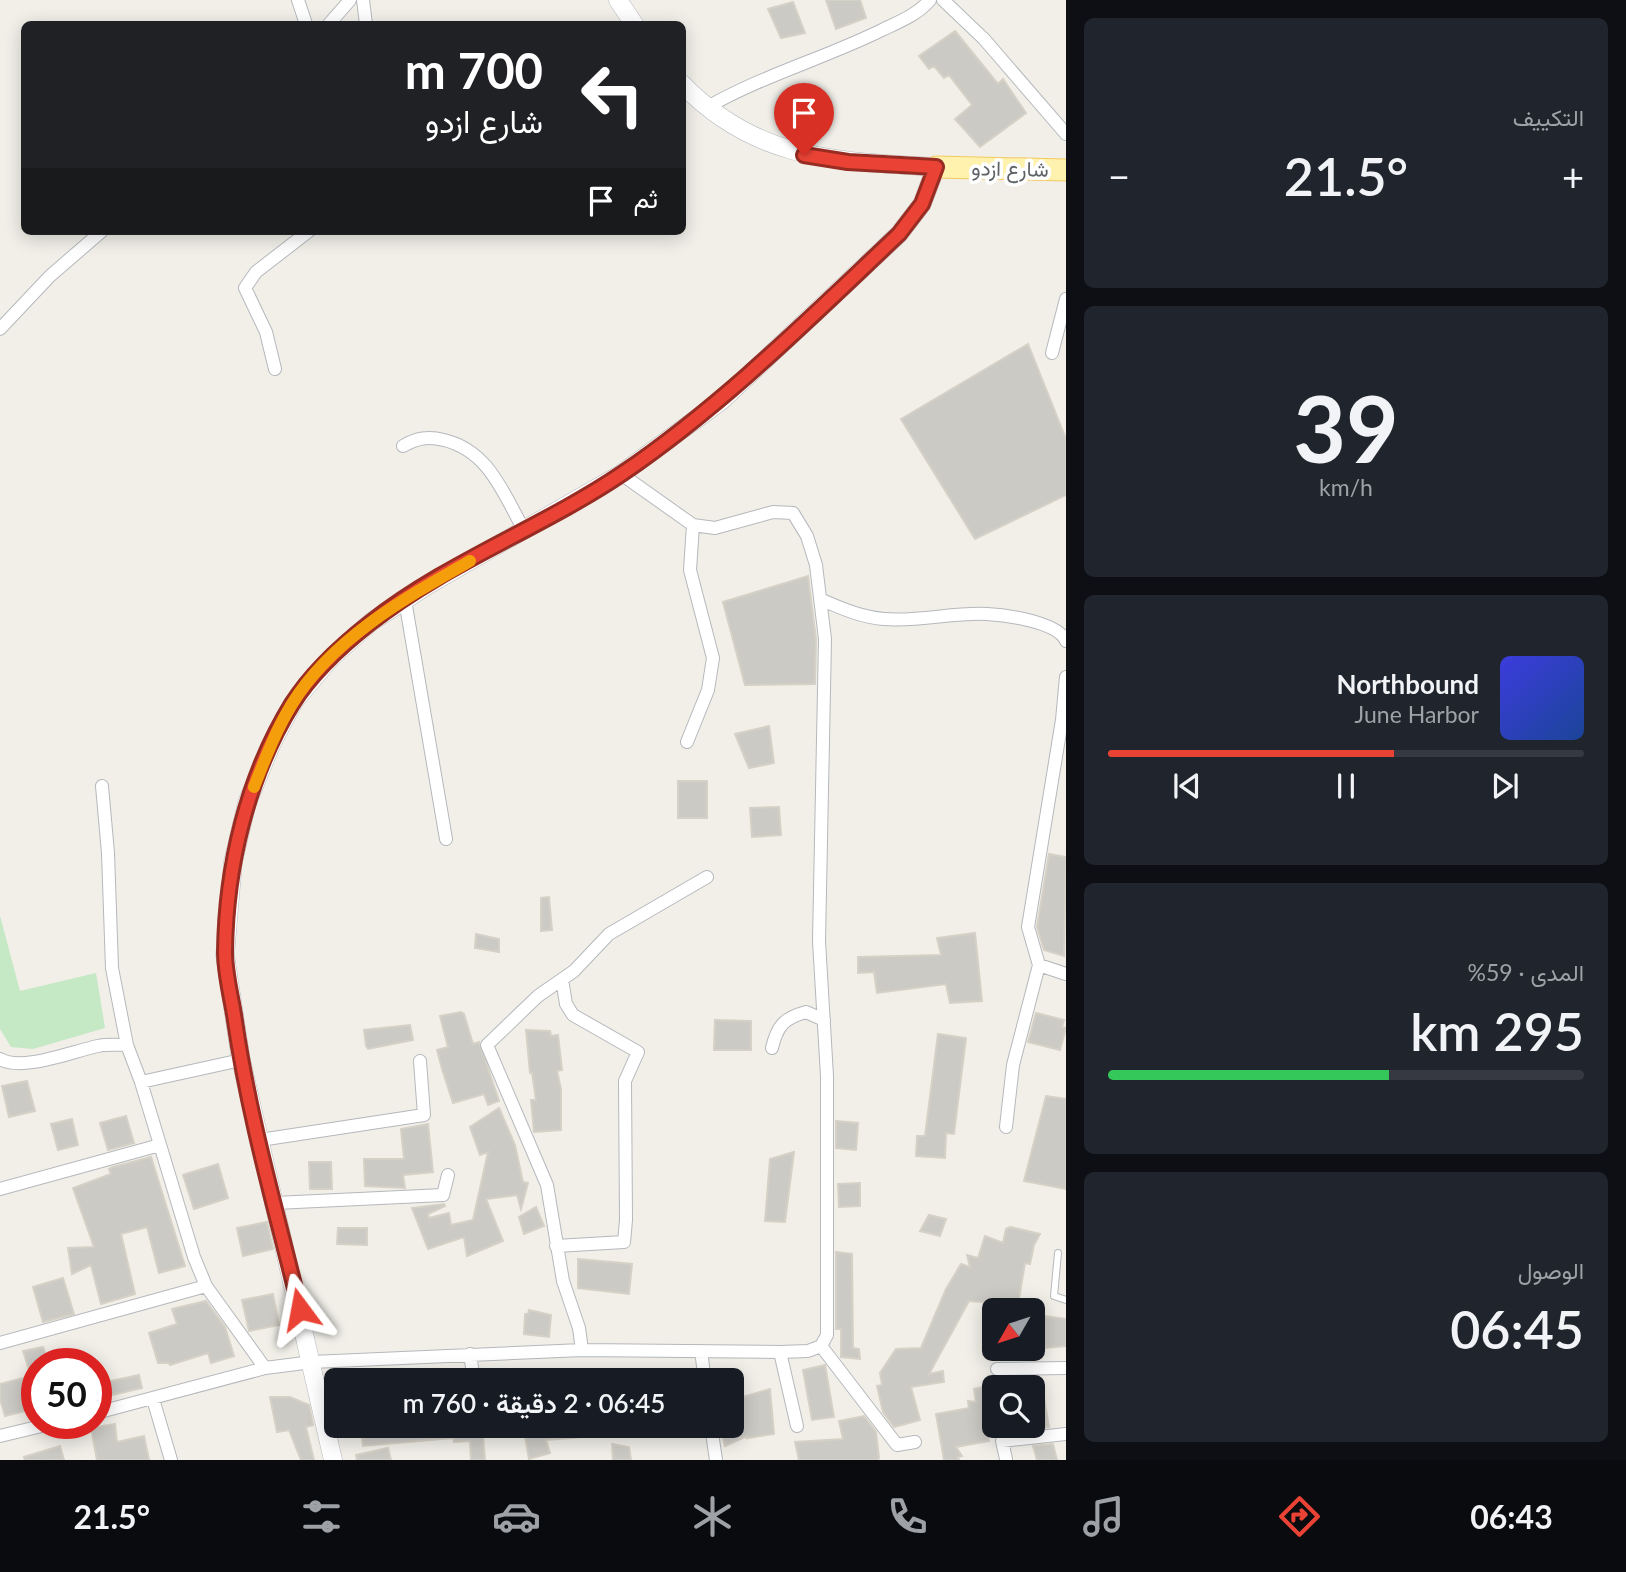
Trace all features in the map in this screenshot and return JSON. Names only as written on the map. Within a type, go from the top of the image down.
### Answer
[{"type":"main road","points":[[618,0],[633,21]]},
{"type":"main road","name":"شارع ازدو","points":[[686,88],[706,108],[733,127],[771,145],[804,155],[848,162],[1066,170]]},
{"type":"main road","points":[[333,1460],[241,1060],[225,955],[233,862],[247,803],[271,745],[293,703],[330,659],[371,622],[621,474],[721,401],[899,234],[922,204],[936,167]]},
{"type":"street","points":[[298,0],[305,21]]},
{"type":"street","points":[[332,21],[350,0]]},
{"type":"street","points":[[363,0],[366,21]]},
{"type":"street","points":[[706,108],[735,91],[861,40],[913,15],[930,0]]},
{"type":"street","points":[[943,0],[984,39],[1066,134]]},
{"type":"street","points":[[0,329],[50,276],[97,235]]},
{"type":"street","points":[[275,369],[266,332],[245,288],[256,272],[304,235]]},
{"type":"street","points":[[1052,353],[1066,297]]},
{"type":"street","points":[[403,446],[414,439],[431,437],[463,446],[478,455],[491,471],[524,530]]},
{"type":"street","points":[[112,1409],[265,1368],[312,1362],[582,1350],[808,1351],[821,1346],[827,1335],[827,1076],[819,941],[825,652],[822,600],[816,565],[807,536],[793,513],[773,512],[715,528],[693,524],[621,474]]},
{"type":"street","points":[[688,742],[708,690],[713,658],[690,570],[693,524]]},
{"type":"street","points":[[405,600],[446,839]]},
{"type":"street","points":[[822,600],[857,615],[887,619],[933,619],[986,614],[1054,628],[1066,641]]},
{"type":"street","points":[[1006,1127],[1013,1065],[1038,965],[1028,927],[1064,721],[1066,677]]},
{"type":"street","points":[[102,786],[108,853],[108,914],[112,968],[127,1045],[141,1082],[194,1257],[206,1286],[265,1368]]},
{"type":"street","points":[[582,1350],[579,1328],[556,1246],[547,1185],[487,1045],[538,996],[574,971],[609,934],[707,877]]},
{"type":"street","points":[[1038,965],[1066,974]]},
{"type":"street","points":[[556,1246],[624,1242],[625,1081],[638,1052],[573,1016],[566,1004],[562,979]]},
{"type":"street","points":[[772,1048],[777,1028],[791,1016],[807,1012],[824,1020]]},
{"type":"street","points":[[0,1059],[11,1065],[102,1045],[127,1045]]},
{"type":"street","points":[[141,1082],[241,1060]]},
{"type":"street","points":[[260,1140],[424,1115],[420,1062]]},
{"type":"street","points":[[0,1189],[160,1145]]},
{"type":"street","points":[[275,1203],[443,1195],[448,1175]]},
{"type":"street","points":[[0,1343],[206,1286]]},
{"type":"street","points":[[821,1346],[897,1445],[915,1442]]},
{"type":"street","points":[[701,1351],[703,1368]]},
{"type":"street","points":[[779,1352],[797,1426]]},
{"type":"street","points":[[470,1354],[472,1368]]},
{"type":"street","points":[[997,1369],[1066,1368]]},
{"type":"street","points":[[153,1399],[171,1460]]},
{"type":"street","points":[[0,1436],[21,1431]]},
{"type":"street","points":[[1006,1459],[1002,1441],[1066,1434]]},
{"type":"street","points":[[713,1438],[716,1460]]},
{"type":"lane","points":[[1058,1253],[1054,1296],[1066,1300]]},
{"type":"green space","points":[[0,916],[20,991],[96,973],[105,1028],[33,1049],[11,1047],[0,1029]]},
{"type":"building","points":[[826,0],[860,0],[866,18],[836,29]]},
{"type":"building","points":[[793,2],[805,33],[781,38],[768,9]]},
{"type":"building","points":[[955,31],[998,84],[1003,79],[1026,113],[980,147],[955,119],[972,105],[949,75],[944,78],[934,66],[929,69],[919,56]]},
{"type":"building","points":[[1028,344],[1066,439],[1066,495],[975,539],[901,419]]},
{"type":"building","points":[[808,576],[816,639],[815,684],[745,685],[723,602]]},
{"type":"building","points":[[769,726],[774,763],[749,768],[735,734]]},
{"type":"building","points":[[678,781],[707,781],[707,818],[678,818]]},
{"type":"building","points":[[779,807],[781,835],[752,837],[750,808]]},
{"type":"building","points":[[1049,854],[1066,857],[1064,956],[1044,950],[1037,927]]},
{"type":"building","points":[[549,897],[552,930],[541,931],[541,898]]},
{"type":"building","points":[[975,933],[982,1001],[950,1003],[946,984],[877,993],[874,972],[858,973],[858,957],[941,955],[937,938]]},
{"type":"building","points":[[476,934],[499,939],[499,952],[475,948]]},
{"type":"building","points":[[461,1012],[464,1014],[473,1044],[479,1042],[499,1101],[488,1105],[484,1094],[453,1103],[442,1069],[437,1050],[448,1047],[440,1016]]},
{"type":"building","points":[[1036,1013],[1064,1020],[1062,1027],[1066,1028],[1060,1050],[1028,1042]]},
{"type":"building","points":[[715,1020],[751,1021],[751,1050],[714,1050]]},
{"type":"building","points":[[410,1025],[413,1040],[368,1049],[366,1046],[364,1030]]},
{"type":"building","points":[[526,1030],[550,1031],[551,1036],[558,1035],[562,1070],[557,1071],[561,1089],[561,1130],[534,1132],[531,1100],[536,1100],[530,1073]]},
{"type":"building","points":[[938,1034],[966,1038],[954,1134],[946,1133],[945,1158],[916,1156],[917,1136],[925,1136]]},
{"type":"building","points":[[27,1081],[35,1111],[9,1117],[2,1086]]},
{"type":"building","points":[[1046,1096],[1066,1099],[1066,1189],[1024,1181]]},
{"type":"building","points":[[499,1108],[515,1145],[523,1182],[528,1183],[521,1209],[517,1195],[486,1199],[503,1241],[467,1256],[464,1237],[428,1249],[412,1208],[444,1204],[445,1206],[428,1214],[429,1218],[449,1213],[451,1225],[473,1220],[488,1152],[480,1155],[470,1127]]},
{"type":"building","points":[[126,1116],[134,1143],[108,1150],[100,1123]]},
{"type":"building","points":[[72,1119],[78,1145],[58,1150],[51,1124]]},
{"type":"building","points":[[836,1121],[858,1123],[856,1150],[836,1148]]},
{"type":"building","points":[[428,1124],[433,1172],[403,1175],[405,1188],[365,1186],[364,1159],[404,1159],[401,1129]]},
{"type":"building","points":[[794,1152],[785,1222],[765,1221],[770,1159]]},
{"type":"building","points":[[151,1157],[185,1266],[159,1273],[147,1227],[121,1234],[135,1294],[101,1304],[91,1265],[72,1274],[68,1248],[94,1247],[73,1188],[111,1174],[109,1169],[113,1167]]},
{"type":"building","points":[[309,1162],[331,1162],[332,1189],[310,1189]]},
{"type":"building","points":[[218,1164],[228,1198],[194,1209],[183,1175]]},
{"type":"building","points":[[860,1183],[860,1206],[839,1207],[838,1184]]},
{"type":"building","points":[[536,1207],[544,1226],[524,1234],[519,1217]]},
{"type":"building","points":[[929,1215],[946,1219],[940,1236],[920,1231]]},
{"type":"building","points":[[267,1222],[273,1249],[243,1256],[237,1228]]},
{"type":"building","points":[[1010,1227],[1040,1234],[1034,1245],[1030,1264],[1025,1263],[1019,1298],[982,1298],[982,1302],[969,1301],[929,1374],[943,1371],[944,1382],[911,1387],[920,1420],[894,1427],[883,1412],[877,1386],[882,1385],[880,1373],[896,1349],[921,1348],[946,1289],[961,1264],[970,1267],[967,1255],[978,1258],[985,1236],[1003,1243],[1006,1229]]},
{"type":"building","points":[[338,1228],[367,1228],[367,1245],[337,1244]]},
{"type":"building","points":[[836,1252],[852,1254],[853,1348],[859,1349],[860,1359],[841,1357],[841,1329],[836,1329]]},
{"type":"building","points":[[578,1259],[632,1264],[629,1294],[578,1288]]},
{"type":"building","points":[[63,1278],[74,1314],[43,1322],[33,1287]]},
{"type":"building","points":[[273,1294],[279,1325],[249,1331],[242,1300]]},
{"type":"building","points":[[206,1301],[225,1327],[234,1356],[211,1363],[208,1353],[170,1365],[158,1363],[149,1333],[177,1324],[172,1309]]},
{"type":"building","points":[[529,1310],[551,1315],[549,1337],[524,1334],[525,1314],[528,1314]]},
{"type":"building","points":[[1045,1316],[1066,1319],[1066,1346],[1045,1348]]},
{"type":"building","points":[[825,1365],[834,1417],[812,1420],[803,1370]]},
{"type":"building","points":[[139,1375],[142,1388],[112,1395],[112,1381]]},
{"type":"building","points":[[21,1379],[21,1412],[5,1416],[0,1399],[0,1384]]},
{"type":"building","points":[[982,1387],[982,1438],[988,1438],[989,1441],[956,1447],[962,1456],[958,1457],[959,1460],[944,1460],[936,1414],[969,1408],[968,1401],[976,1402],[974,1389]]},
{"type":"building","points":[[770,1389],[774,1434],[744,1437],[744,1397]]},
{"type":"building","points":[[270,1397],[290,1397],[309,1405],[313,1425],[306,1427],[314,1460],[301,1460],[289,1430],[277,1432]]},
{"type":"building","points":[[1045,1404],[1049,1427],[1045,1427]]},
{"type":"building","points":[[864,1416],[876,1432],[877,1460],[799,1460],[795,1442],[843,1439],[839,1421]]},
{"type":"building","points":[[112,1424],[115,1424],[117,1442],[144,1436],[149,1460],[97,1460],[93,1439],[112,1439]]},
{"type":"building","points":[[362,1438],[453,1438],[363,1446]]},
{"type":"building","points":[[453,1438],[483,1438],[485,1460],[471,1460],[470,1441],[454,1442]]},
{"type":"building","points":[[525,1438],[570,1438],[546,1440],[550,1453],[529,1459]]},
{"type":"building","points":[[723,1438],[743,1438],[725,1446]]},
{"type":"building","points":[[612,1444],[629,1447],[631,1460],[613,1460]]},
{"type":"building","points":[[1053,1444],[1057,1460],[1037,1460],[1033,1446]]},
{"type":"building","points":[[60,1446],[64,1460],[25,1460],[24,1457]]},
{"type":"building","points":[[388,1448],[391,1460],[357,1460],[356,1455]]},
{"type":"slow traffic","points":[[254,787],[271,745],[293,703],[330,659],[371,622],[470,561]]},
{"type":"route","points":[[300,1309],[241,1060],[225,955],[233,862],[247,803],[271,745],[293,703],[330,659],[371,622],[428,585],[621,474],[721,401],[899,234],[922,204],[936,167],[848,162],[804,155]]}]
